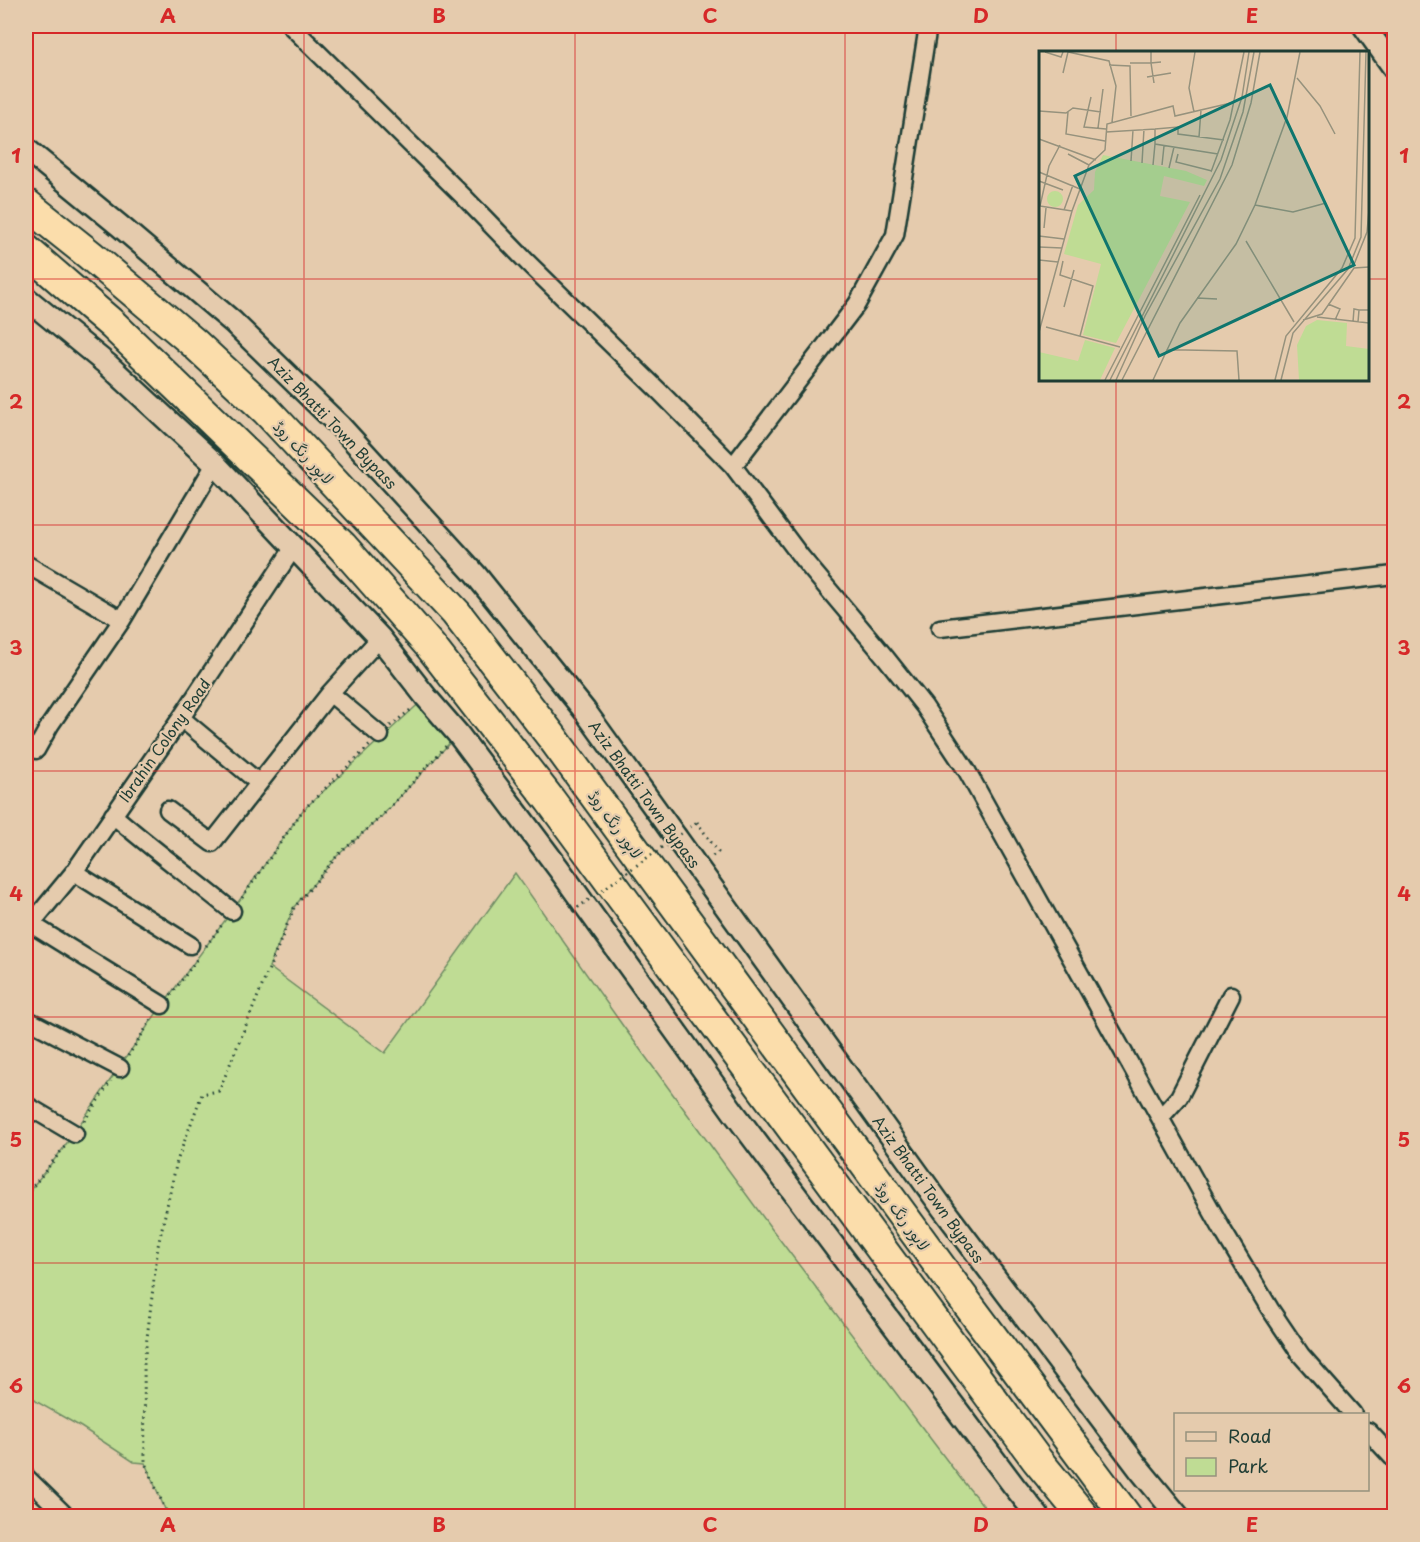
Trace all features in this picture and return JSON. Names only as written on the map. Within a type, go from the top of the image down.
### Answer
[{"type":"highway","name":"لاہور رنگ روڈ","points":[[26,204],[194,343],[266,410],[456,613],[552,737],[1125,1516]]},
{"type":"highway","points":[[26,250],[113,325],[342,546],[431,647],[550,800],[1037,1460],[1083,1516]]},
{"type":"street","points":[[291,26],[733,466],[802,558],[924,706],[967,771],[1223,1231],[1270,1309],[1301,1355],[1352,1413]]},
{"type":"street","points":[[733,466],[858,304],[895,235],[928,26]]},
{"type":"street","points":[[1364,26],[1395,68]]},
{"type":"street","name":"Aziz Bhatti Town Bypass","points":[[26,149],[233,322],[340,426],[475,574],[585,711],[944,1210],[1140,1470],[1178,1516]]},
{"type":"street","points":[[26,298],[108,365],[215,464],[380,638],[458,734],[559,869],[735,1114],[1038,1516]]},
{"type":"street","points":[[26,743],[36,750],[50,725],[122,620],[215,464]]},
{"type":"street","name":"Ibrahin Colony Road","points":[[28,923],[74,872],[181,718],[294,547]]},
{"type":"street","points":[[26,564],[122,620]]},
{"type":"street","points":[[940,628],[1395,575]]},
{"type":"street","points":[[168,810],[212,843],[330,693],[380,638]]},
{"type":"street","points":[[330,693],[380,735]]},
{"type":"street","points":[[181,718],[259,783]]},
{"type":"street","points":[[113,815],[232,911]]},
{"type":"street","points":[[74,872],[190,945]]},
{"type":"street","points":[[28,923],[162,1005]]},
{"type":"street","points":[[1161,1117],[1179,1097],[1231,995]]},
{"type":"street","points":[[26,1019],[120,1068]]},
{"type":"street","points":[[26,1105],[75,1134]]},
{"type":"street","points":[[1369,1432],[1395,1459]]},
{"type":"street","points":[[26,1477],[66,1516]]},
{"type":"path","points":[[26,1195],[75,1134],[162,1005],[303,810],[380,735],[426,697]]},
{"type":"path","points":[[168,1516],[145,1463],[144,1363],[158,1246],[177,1161],[202,1094],[219,1091],[294,908],[337,856],[382,816],[458,734]]},
{"type":"path","points":[[573,911],[697,822],[718,852]]},
{"type":"green space","points":[[426,697],[458,734],[382,816],[337,856],[294,907],[269,967],[385,1053],[515,873],[623,1026],[771,1228],[961,1479],[992,1516],[168,1516],[145,1463],[134,1462],[81,1427],[37,1402],[26,1391],[26,1195],[62,1150],[158,1011],[303,810]]}]
